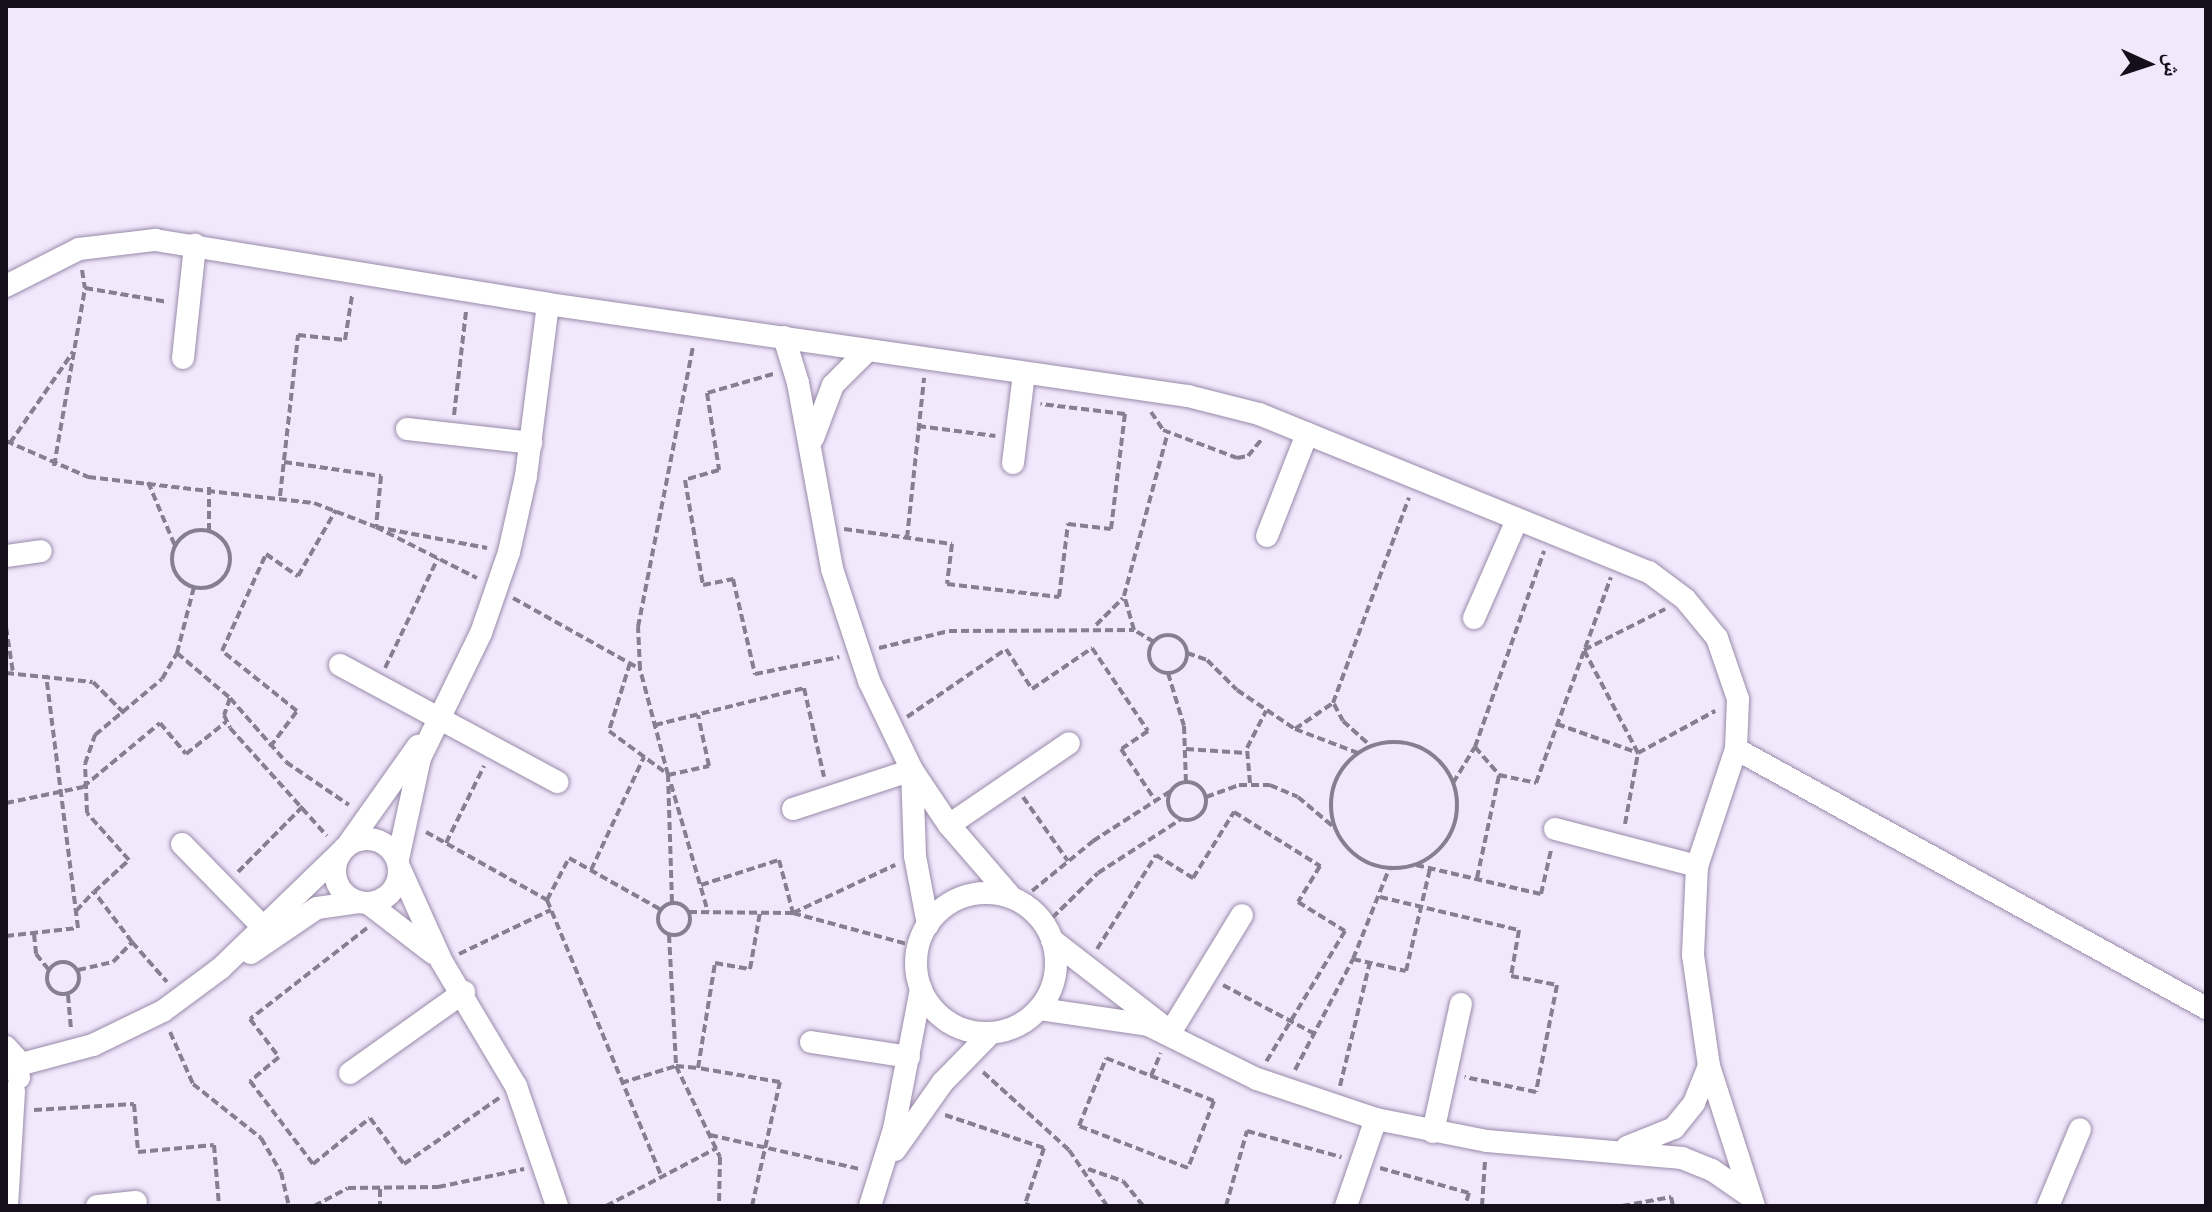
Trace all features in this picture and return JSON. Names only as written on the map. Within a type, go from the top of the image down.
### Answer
[{"type":"street","points":[[6,286],[79,249],[155,240],[548,304],[1224,404],[1276,421],[1649,572],[1685,599],[1717,638],[1738,699],[1736,749],[1697,866],[1693,955],[1709,1066],[1752,1201]]},
{"type":"street","points":[[183,358],[195,245]]},
{"type":"street","points":[[7,1206],[10,1050],[73,1052],[172,1004],[221,968],[317,908],[364,903],[395,889],[403,818],[434,726],[498,589],[509,552],[531,443],[548,304]]},
{"type":"street","points":[[784,337],[798,383],[822,525],[845,613],[889,729],[949,825],[1016,900],[1049,933],[1170,1033]]},
{"type":"street","points":[[811,455],[820,407],[849,366],[868,350]]},
{"type":"street","points":[[1013,463],[1024,374]]},
{"type":"street","points":[[407,429],[531,443]]},
{"type":"street","points":[[1267,536],[1307,434]]},
{"type":"street","points":[[1474,618],[1517,520]]},
{"type":"street","points":[[6,556],[41,551]]},
{"type":"street","points":[[340,665],[376,685],[434,726],[493,747],[557,782]]},
{"type":"street","points":[[221,968],[344,849],[365,815],[434,726]]},
{"type":"street","points":[[949,825],[1069,743]]},
{"type":"street","points":[[1736,749],[2206,1008]]},
{"type":"street","points":[[793,809],[912,770]]},
{"type":"street","points":[[912,770],[915,856],[928,925]]},
{"type":"street","points":[[1555,829],[1697,866]]},
{"type":"street","points":[[344,849],[376,840],[399,864],[442,962],[464,992],[504,1062],[545,1164],[557,1206]]},
{"type":"street","points":[[182,844],[263,927]]},
{"type":"street","points":[[344,849],[337,882],[442,962]]},
{"type":"street","points":[[878,1204],[921,989],[918,947],[928,925],[958,899],[985,893],[1016,900]]},
{"type":"street","points":[[1170,1033],[1242,915]]},
{"type":"street","points":[[884,1170],[922,1108],[966,1058],[990,1034],[1017,1026],[1040,1009],[1056,969],[1049,933]]},
{"type":"street","points":[[921,989],[948,1023],[990,1034]]},
{"type":"street","points":[[350,1073],[464,992]]},
{"type":"street","points":[[1433,1132],[1461,1004]]},
{"type":"street","points":[[1040,1009],[1108,1016],[1170,1033],[1285,1090],[1376,1119],[1487,1141],[1689,1160],[1752,1201]]},
{"type":"street","points":[[811,1042],[909,1057]]},
{"type":"street","points":[[1603,1153],[1647,1143],[1674,1128],[1694,1103],[1709,1066]]},
{"type":"street","points":[[1346,1206],[1376,1119]]},
{"type":"street","points":[[2048,1206],[2080,1129]]},
{"type":"street","points":[[97,1206],[136,1202]]},
{"type":"path","points":[[54,466],[85,288],[189,305]]},
{"type":"path","points":[[280,496],[298,335],[345,340],[349,296],[364,298]]},
{"type":"path","points":[[452,309],[467,311],[452,434]]},
{"type":"path","points":[[697,324],[639,616],[640,669],[708,912]]},
{"type":"path","points":[[74,350],[8,442],[54,466],[88,477],[280,496],[336,510],[498,589],[640,669]]},
{"type":"path","points":[[907,538],[926,360]]},
{"type":"path","points":[[1151,392],[1153,419],[1168,432],[1243,458],[1276,421]]},
{"type":"path","points":[[822,525],[952,544],[947,584],[1059,597],[1068,524],[1111,529],[1125,414],[1021,402]]},
{"type":"path","points":[[918,426],[1016,438]]},
{"type":"path","points":[[1168,432],[1124,596],[1094,627],[1134,630],[1154,642],[1174,636],[1187,653],[1207,660],[1266,711],[1295,729],[1358,753]]},
{"type":"path","points":[[284,462],[381,476],[376,527]]},
{"type":"path","points":[[1295,729],[1333,703],[1416,479]]},
{"type":"path","points":[[148,482],[175,546],[177,576],[194,587],[214,586],[231,562],[225,542],[209,531],[189,532],[175,546]]},
{"type":"path","points":[[209,487],[209,531]]},
{"type":"path","points":[[270,747],[297,711],[222,651],[266,554],[298,576],[336,510]]},
{"type":"path","points":[[376,527],[509,552]]},
{"type":"path","points":[[1453,783],[1475,747],[1551,533]]},
{"type":"path","points":[[376,685],[438,558]]},
{"type":"path","points":[[1475,747],[1499,775],[1536,783],[1617,558]]},
{"type":"path","points":[[76,911],[129,860],[94,825],[83,787],[95,735],[150,694],[177,653],[194,587]]},
{"type":"path","points":[[1124,596],[1134,630]]},
{"type":"path","points":[[1584,650],[1685,599]]},
{"type":"path","points":[[6,627],[13,673]]},
{"type":"path","points":[[1154,642],[1151,662],[1168,673],[1186,749],[1186,782]]},
{"type":"path","points":[[889,729],[1006,649],[1032,689],[1092,648],[1148,731],[1121,749],[1155,800]]},
{"type":"path","points":[[1584,650],[1638,753],[1622,846]]},
{"type":"path","points":[[177,653],[230,698],[270,747],[365,815]]},
{"type":"path","points":[[1168,673],[1182,667],[1187,653]]},
{"type":"path","points":[[630,663],[609,731],[668,775],[709,766],[697,714]]},
{"type":"path","points":[[6,673],[93,682],[125,714]]},
{"type":"path","points":[[6,936],[78,928],[46,675]]},
{"type":"path","points":[[655,725],[804,688],[828,797]]},
{"type":"path","points":[[6,803],[83,787],[160,723],[186,754],[226,722],[230,698]]},
{"type":"path","points":[[1557,724],[1638,753],[1738,699]]},
{"type":"path","points":[[1333,703],[1343,721],[1371,746]]},
{"type":"path","points":[[1250,784],[1246,753],[1266,711]]},
{"type":"path","points":[[226,722],[344,849]]},
{"type":"path","points":[[1335,828],[1333,787],[1358,753],[1371,746],[1413,745],[1437,759],[1453,783],[1457,811],[1448,838],[1416,865]]},
{"type":"path","points":[[446,843],[493,747]]},
{"type":"path","points":[[1186,749],[1246,753]]},
{"type":"path","points":[[591,870],[644,757]]},
{"type":"path","points":[[668,775],[672,902]]},
{"type":"path","points":[[1477,878],[1499,775]]},
{"type":"path","points":[[1011,780],[1068,861]]},
{"type":"path","points":[[1016,900],[1155,800],[1186,782],[1198,786],[1206,797]]},
{"type":"path","points":[[1206,797],[1250,784],[1284,789],[1335,828],[1362,860],[1389,869],[1416,865],[1541,894],[1555,829]]},
{"type":"path","points":[[1172,790],[1168,803],[1181,819]]},
{"type":"path","points":[[1049,933],[1098,873],[1181,819],[1200,815],[1206,797]]},
{"type":"path","points":[[224,887],[304,805]]},
{"type":"path","points":[[403,818],[547,900],[662,1177]]},
{"type":"path","points":[[793,913],[915,856]]},
{"type":"path","points":[[547,900],[569,858],[660,909]]},
{"type":"path","points":[[701,885],[779,860],[793,913]]},
{"type":"path","points":[[1285,1090],[1353,959],[1389,869]]},
{"type":"path","points":[[1353,959],[1406,971],[1430,869]]},
{"type":"path","points":[[94,892],[132,942],[172,1004],[193,1084],[261,1138],[281,1172],[289,1206]]},
{"type":"path","points":[[1380,897],[1519,930],[1511,976],[1557,985],[1536,1092],[1446,1073]]},
{"type":"path","points":[[660,909],[672,902]]},
{"type":"path","points":[[672,902],[689,912],[793,913],[918,947]]},
{"type":"path","points":[[660,909],[659,927],[669,935],[676,1066],[717,1148],[719,1206]]},
{"type":"path","points":[[442,962],[551,910]]},
{"type":"path","points":[[669,935],[688,927],[689,912]]},
{"type":"path","points":[[698,1068],[715,963],[750,969],[760,912]]},
{"type":"path","points":[[34,934],[36,954],[49,970],[53,992],[68,995]]},
{"type":"path","points":[[49,970],[67,962],[78,970],[113,962],[132,942]]},
{"type":"path","points":[[1335,1108],[1370,962]]},
{"type":"path","points":[[68,995],[79,985],[78,970]]},
{"type":"path","points":[[1205,976],[1313,1033]]},
{"type":"path","points":[[68,995],[73,1052]]},
{"type":"path","points":[[966,1058],[1054,1133],[1086,1169],[1107,1206]]},
{"type":"path","points":[[1106,1058],[1151,1076],[1214,1101],[1188,1168],[1079,1126],[1106,1058]]},
{"type":"path","points":[[621,1083],[676,1066],[780,1082],[769,1147],[752,1206]]},
{"type":"path","points":[[10,1101],[134,1104],[138,1152],[214,1145],[219,1206]]},
{"type":"path","points":[[922,1108],[1044,1148],[1025,1204],[1031,1206]]},
{"type":"path","points":[[1226,1206],[1247,1131],[1469,1193],[1465,1206]]},
{"type":"path","points":[[710,1135],[884,1170]]},
{"type":"path","points":[[1482,1206],[1487,1141]]},
{"type":"path","points":[[606,1206],[717,1148]]},
{"type":"path","points":[[314,1206],[348,1188],[438,1187],[545,1164]]},
{"type":"path","points":[[1086,1169],[1123,1181],[1143,1206]]},
{"type":"path","points":[[380,1189],[380,1206]]},
{"type":"path","points":[[1622,1206],[1671,1197],[1673,1206]]}]
